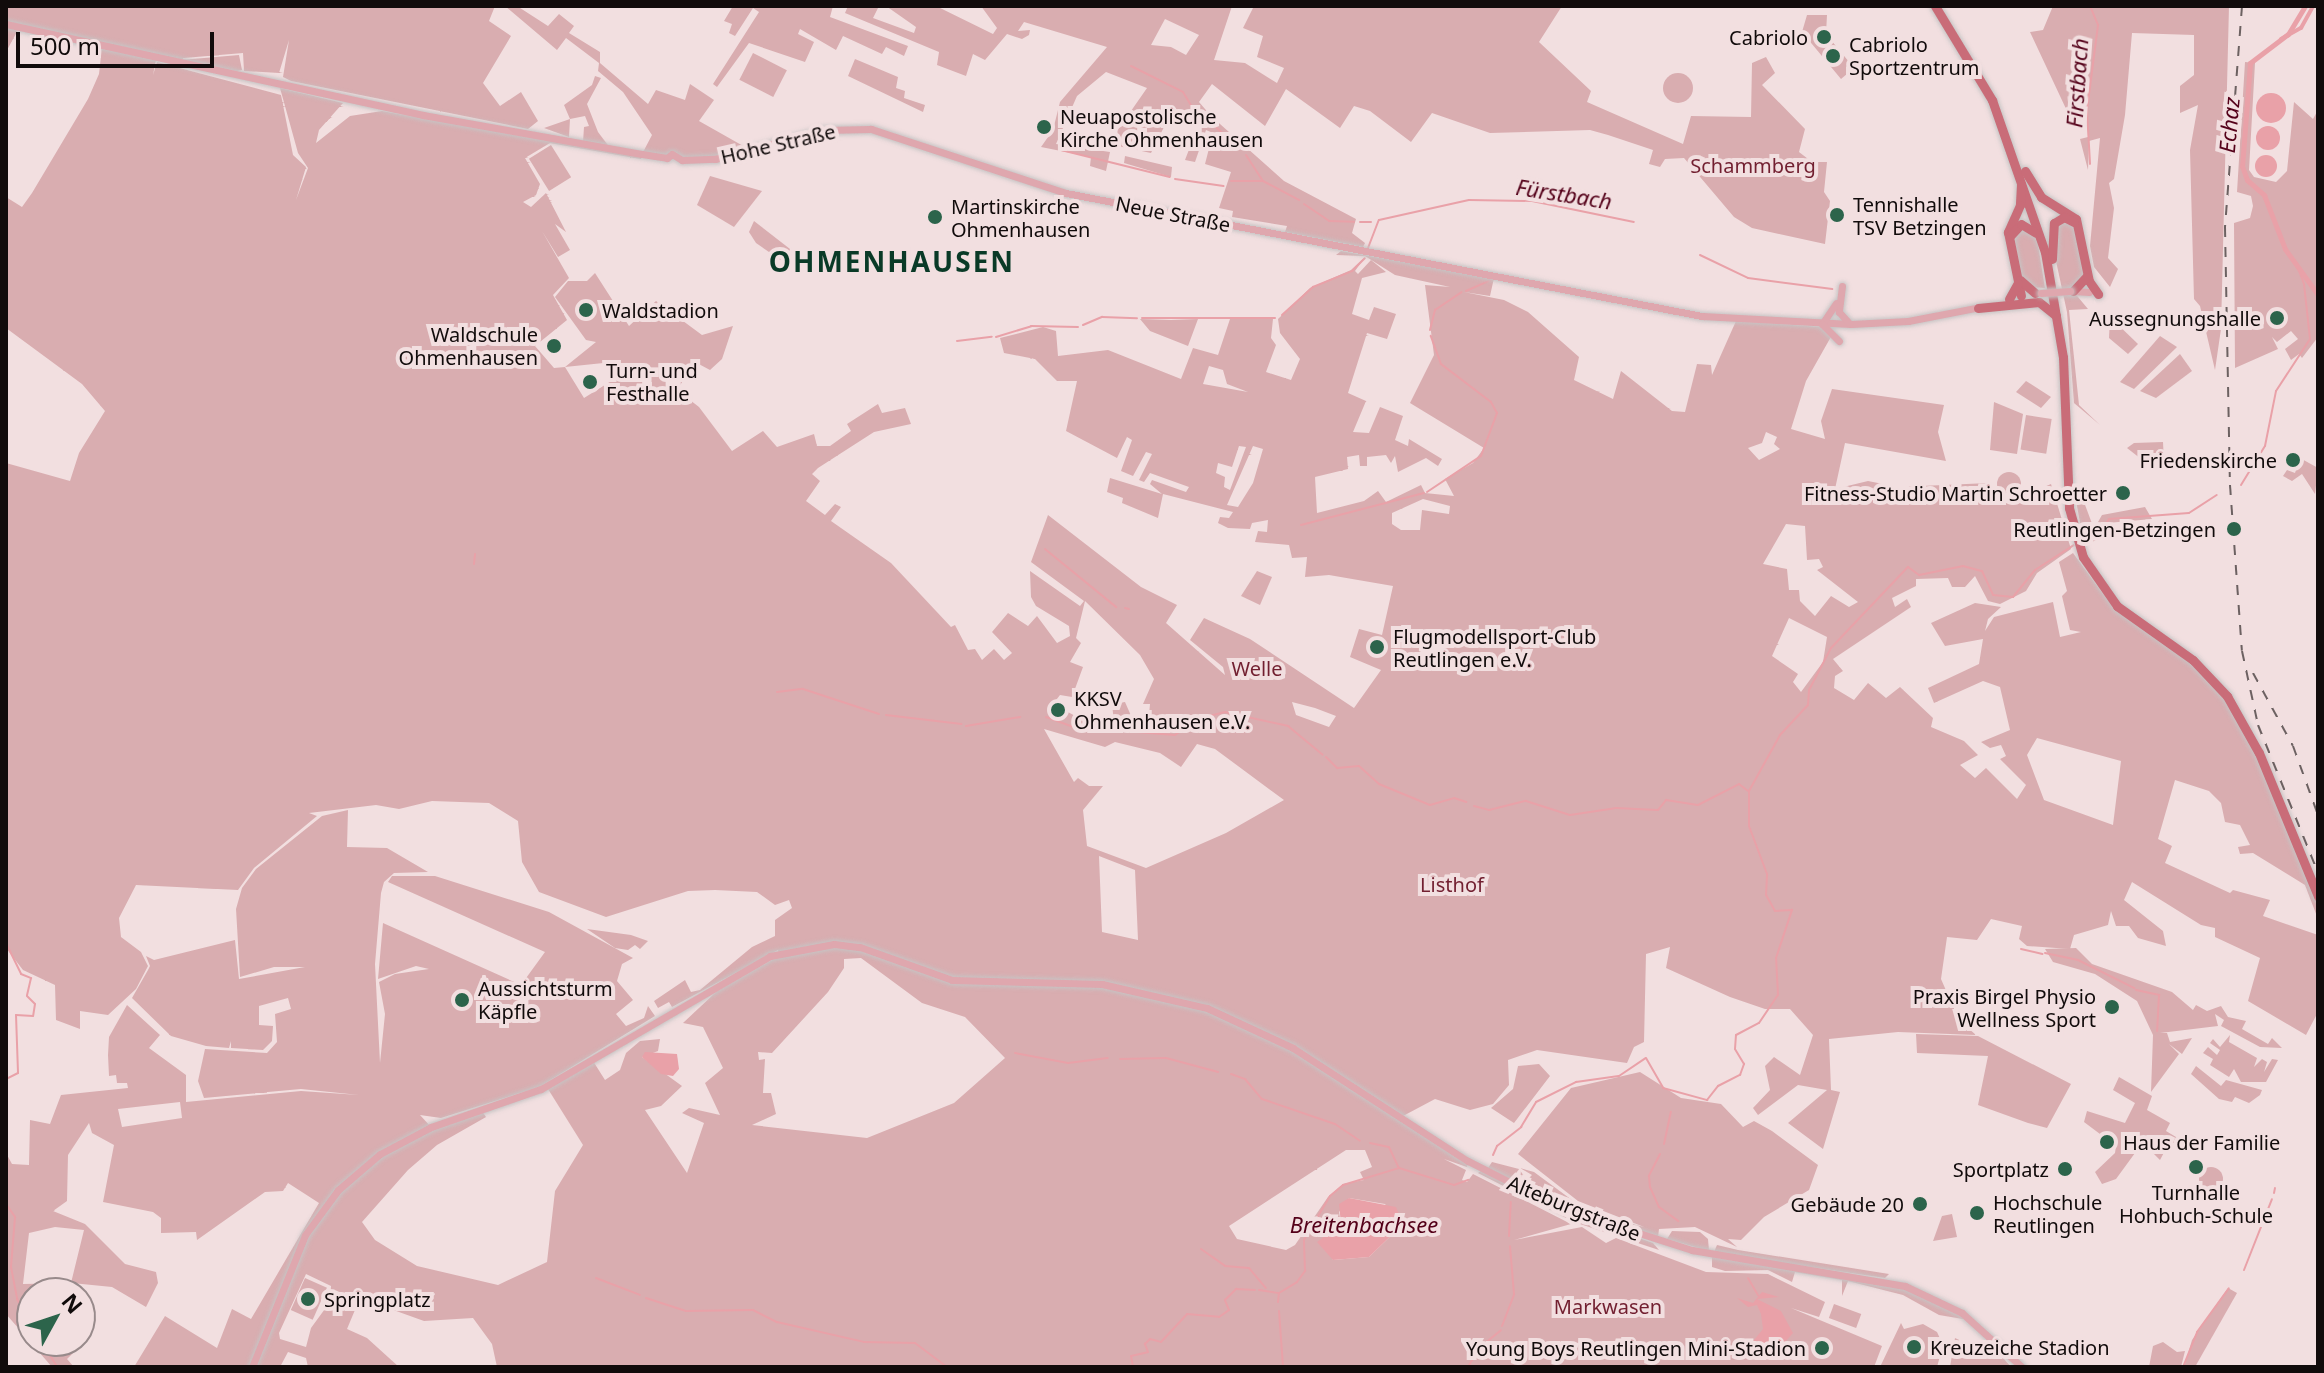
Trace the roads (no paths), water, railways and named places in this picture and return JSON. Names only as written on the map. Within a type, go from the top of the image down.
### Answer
[{"type":"highway","points":[[1935,6],[1976,68],[2022,170],[2041,197],[2070,213],[2079,228],[2091,293]]},
{"type":"highway","points":[[1941,6],[1987,77],[2022,170],[2048,256],[2068,358],[2072,500],[2077,537]]},
{"type":"highway","points":[[2021,296],[2009,240],[2010,222],[2021,199],[2022,170]]},
{"type":"highway","points":[[2079,228],[2067,217],[2055,221],[2048,256],[2059,323],[2069,500],[2077,537],[2089,565],[2123,612],[2193,660],[2227,696],[2259,753],[2318,896]]},
{"type":"highway","points":[[2009,240],[2014,227],[2026,224],[2048,256]]},
{"type":"highway","points":[[2072,291],[2087,276]]},
{"type":"highway","points":[[2017,277],[2038,293]]},
{"type":"highway","points":[[2009,299],[2017,277]]},
{"type":"highway","points":[[1978,308],[2042,303],[2059,323]]},
{"type":"highway","points":[[2089,565],[2121,604],[2199,660],[2235,701],[2265,757],[2318,885]]},
{"type":"main road","name":"Hohe Straße","points":[[6,24],[423,115],[667,158],[672,163],[677,159],[715,159],[824,130],[863,128],[1016,177]]},
{"type":"main road","name":"Neue Straße","points":[[1016,177],[1069,194],[1653,308],[1822,324]]},
{"type":"main road","points":[[1822,324],[1833,313],[1840,286],[1839,312],[1847,324]]},
{"type":"main road","points":[[1822,324],[1920,319],[2038,293],[2091,293]]},
{"type":"main road","points":[[1822,324],[1839,341],[1847,324]]},
{"type":"main road","name":"Alteburgstraße","points":[[252,1367],[305,1235],[362,1168],[423,1130],[541,1089],[770,956],[800,947],[846,944],[952,980],[1094,983],[1189,1002],[1301,1052],[1452,1151],[1531,1193],[1623,1231],[1704,1253],[1905,1286],[1962,1313],[2022,1367]]},
{"type":"water","points":[[2271,93],[2281,98],[2286,108],[2281,118],[2271,123],[2261,118],[2256,108],[2261,98]]},
{"type":"water","points":[[2268,126],[2276,130],[2280,138],[2276,146],[2268,150],[2260,146],[2256,138],[2260,130]]},
{"type":"water","points":[[2262,155],[2270,155],[2277,166],[2270,177],[2262,177],[2255,170],[2255,162]]},
{"type":"water","points":[[645,1052],[677,1054],[679,1069],[673,1076],[661,1074],[642,1057]]},
{"type":"water","name":"Breitenbachsee","points":[[1349,1198],[1396,1207],[1403,1224],[1369,1257],[1333,1260],[1317,1242],[1341,1224],[1339,1204]]},
{"type":"water","points":[[1762,1292],[1779,1297],[1757,1299],[1781,1311],[1793,1333],[1785,1342],[1750,1351],[1746,1350],[1763,1329],[1761,1314],[1757,1305],[1748,1307],[1737,1298],[1753,1303]]},
{"type":"waterway","name":"Firstbach","points":[[2090,6],[2098,25],[2087,110],[2090,164]]},
{"type":"waterway","name":"Echaz","points":[[2305,6],[2288,34],[2250,63],[2242,166],[2247,180],[2264,195],[2285,249],[2318,295]]},
{"type":"waterway","points":[[2281,39],[2301,28],[2313,6]]},
{"type":"waterway","points":[[1131,66],[1183,92],[1192,107],[1232,141]]},
{"type":"waterway","points":[[1061,150],[1170,177]]},
{"type":"waterway","points":[[1246,155],[1263,181],[1299,200]]},
{"type":"waterway","points":[[1175,179],[1223,186]]},
{"type":"waterway","points":[[1231,181],[1262,181]]},
{"type":"waterway","name":"Fürstbach","points":[[1368,248],[1379,220],[1469,200],[1532,201],[1634,222]]},
{"type":"waterway","points":[[1304,204],[1329,221],[1354,222]]},
{"type":"waterway","points":[[1360,222],[1371,222]]},
{"type":"waterway","points":[[1700,255],[1748,278],[1832,289]]},
{"type":"waterway","name":"Fürstbach","points":[[1282,315],[1313,287],[1352,271],[1365,258]]},
{"type":"waterway","points":[[2241,485],[2265,446],[2276,391],[2310,339],[2304,284],[2297,266]]},
{"type":"waterway","points":[[1466,291],[1493,279]]},
{"type":"waterway","points":[[1430,330],[1435,310],[1462,292]]},
{"type":"waterway","name":"Fürstbach","points":[[1083,325],[1102,317],[1137,318]]},
{"type":"waterway","name":"Fürstbach","points":[[1142,318],[1275,318]]},
{"type":"waterway","name":"Fürstbach","points":[[996,337],[1031,326],[1078,327]]},
{"type":"waterway","points":[[1427,492],[1481,456],[1497,413],[1491,402],[1441,364],[1431,336]]},
{"type":"waterway","name":"Fürstbach","points":[[957,341],[992,337]]},
{"type":"waterway","points":[[1301,525],[1424,493]]},
{"type":"waterway","points":[[2084,541],[2094,539],[2109,519],[2189,513],[2217,495]]},
{"type":"waterway","points":[[1493,1155],[1497,1146],[1521,1127],[1536,1102],[1576,1082],[1619,1076],[1646,1058],[1663,1088],[1707,1100],[1718,1086],[1740,1075],[1744,1064],[1735,1049],[1736,1035],[1759,1023],[1778,995],[1776,958],[1792,910],[1775,911],[1766,895],[1767,874],[1749,826],[1749,791],[1780,735],[1808,705],[1809,690],[1831,648],[1908,567],[1919,575],[1963,566],[1982,571],[1993,595],[2013,597],[2035,570],[2074,545]]},
{"type":"waterway","points":[[1045,549],[1116,607]]},
{"type":"waterway","points":[[474,564],[475,554]]},
{"type":"waterway","points":[[1125,608],[1129,609]]},
{"type":"waterway","points":[[777,692],[803,689],[879,714]]},
{"type":"waterway","points":[[1046,717],[1074,727],[1175,735],[1197,719],[1225,712],[1288,726],[1323,755]]},
{"type":"waterway","points":[[886,715],[961,724]]},
{"type":"waterway","points":[[966,726],[1020,717]]},
{"type":"waterway","points":[[1326,757],[1337,768],[1359,766],[1379,784],[1430,805],[1454,798],[1466,802]]},
{"type":"waterway","points":[[1474,806],[1489,810],[1526,801],[1570,815],[1616,808],[1658,810],[1666,800],[1698,805],[1739,784],[1748,791]]},
{"type":"waterway","points":[[6,943],[21,974],[31,978],[27,996],[35,1004],[33,1016],[16,1015],[18,1073],[6,1079]]},
{"type":"waterway","points":[[2021,949],[2042,954]]},
{"type":"waterway","points":[[2045,953],[2078,960],[2134,988]]},
{"type":"waterway","points":[[2136,990],[2159,995],[2157,1031]]},
{"type":"waterway","points":[[1015,1053],[1068,1063],[1108,1058]]},
{"type":"waterway","points":[[1120,1059],[1166,1058],[1218,1072]]},
{"type":"waterway","points":[[1231,1074],[1245,1079],[1262,1099],[1335,1124],[1360,1141]]},
{"type":"waterway","points":[[1664,1144],[1671,1112]]},
{"type":"waterway","points":[[1370,1143],[1389,1147],[1399,1168]]},
{"type":"waterway","points":[[1660,1154],[1649,1176],[1650,1187],[1659,1207],[1678,1221]]},
{"type":"waterway","points":[[1259,1290],[1279,1293],[1297,1282],[1305,1271],[1304,1240],[1330,1196],[1343,1185],[1399,1168],[1454,1185],[1468,1180]]},
{"type":"waterway","points":[[2274,1193],[2275,1188]]},
{"type":"waterway","points":[[2244,1270],[2272,1199]]},
{"type":"waterway","points":[[1509,1236],[1511,1202]]},
{"type":"waterway","points":[[6,1204],[15,1217],[11,1267],[16,1294]]},
{"type":"waterway","points":[[1502,1326],[1514,1294],[1510,1246]]},
{"type":"waterway","points":[[1201,1249],[1225,1266],[1249,1268],[1266,1288]]},
{"type":"waterway","points":[[596,1278],[640,1295]]},
{"type":"waterway","points":[[1748,1278],[1758,1295]]},
{"type":"waterway","points":[[2183,1367],[2197,1332],[2229,1288]]},
{"type":"waterway","points":[[1133,1367],[1131,1356],[1148,1352],[1145,1344],[1150,1339],[1161,1342],[1187,1314],[1219,1317],[1229,1310],[1225,1300],[1236,1289],[1255,1290]]},
{"type":"waterway","points":[[1278,1302],[1279,1293]]},
{"type":"waterway","points":[[646,1298],[686,1311],[753,1310],[777,1322],[864,1342],[915,1343],[947,1367]]},
{"type":"waterway","points":[[1279,1311],[1283,1367]]},
{"type":"waterway","points":[[1468,1367],[1479,1348],[1501,1330]]},
{"type":"waterway","points":[[51,1357],[57,1367]]},
{"type":"railway","points":[[2242,6],[2225,227],[2230,485],[2242,651],[2258,725],[2318,873]]},
{"type":"railway","points":[[2253,673],[2293,746],[2318,815]]},
{"type":"place","name":"Cabriolo","points":[[1824,37]]},
{"type":"place","name":"Cabriolo Sportzentrum","points":[[1833,56]]},
{"type":"place","name":"Neuapostolische Kirche Ohmenhausen","points":[[1044,127]]},
{"type":"place","name":"Tennishalle TSV Betzingen","points":[[1837,215]]},
{"type":"place","name":"Martinskirche Ohmenhausen","points":[[935,217]]},
{"type":"place","name":"Waldstadion","points":[[586,310]]},
{"type":"place","name":"Aussegnungshalle","points":[[2277,318]]},
{"type":"place","name":"Waldschule Ohmenhausen","points":[[554,346]]},
{"type":"place","name":"Turn- und Festhalle","points":[[590,382]]},
{"type":"place","name":"Friedenskirche","points":[[2293,460]]},
{"type":"place","name":"Fitness-Studio Martin Schroetter","points":[[2123,493]]},
{"type":"place","name":"Reutlingen-Betzingen","points":[[2234,529]]},
{"type":"place","name":"Flugmodellsport-Club Reutlingen e.V.","points":[[1377,647]]},
{"type":"place","name":"KKSV Ohmenhausen e.V.","points":[[1058,710]]},
{"type":"place","name":"Aussichtsturm Käpfle","points":[[462,1000]]},
{"type":"place","name":"Praxis Birgel Physio Wellness Sport","points":[[2112,1007]]},
{"type":"place","name":"Haus der Familie","points":[[2107,1142]]},
{"type":"place","name":"Turnhalle Hohbuch-Schule","points":[[2196,1167]]},
{"type":"place","name":"Sportplatz","points":[[2065,1169]]},
{"type":"place","name":"Gebäude 20","points":[[1920,1204]]},
{"type":"place","name":"Hochschule Reutlingen","points":[[1977,1213]]},
{"type":"place","name":"Springplatz","points":[[308,1299]]},
{"type":"place","name":"Kreuzeiche Stadion","points":[[1914,1347]]},
{"type":"place","name":"Young Boys Reutlingen Mini-Stadion","points":[[1822,1348]]},
{"type":"district","name":"OHMENHAUSEN","points":[[892,261]]},
{"type":"park label","name":"Schammberg","points":[[1753,165]]},
{"type":"park label","name":"Welle","points":[[1257,668]]},
{"type":"park label","name":"Listhof","points":[[1452,884]]},
{"type":"park label","name":"Markwasen","points":[[1608,1306]]}]
